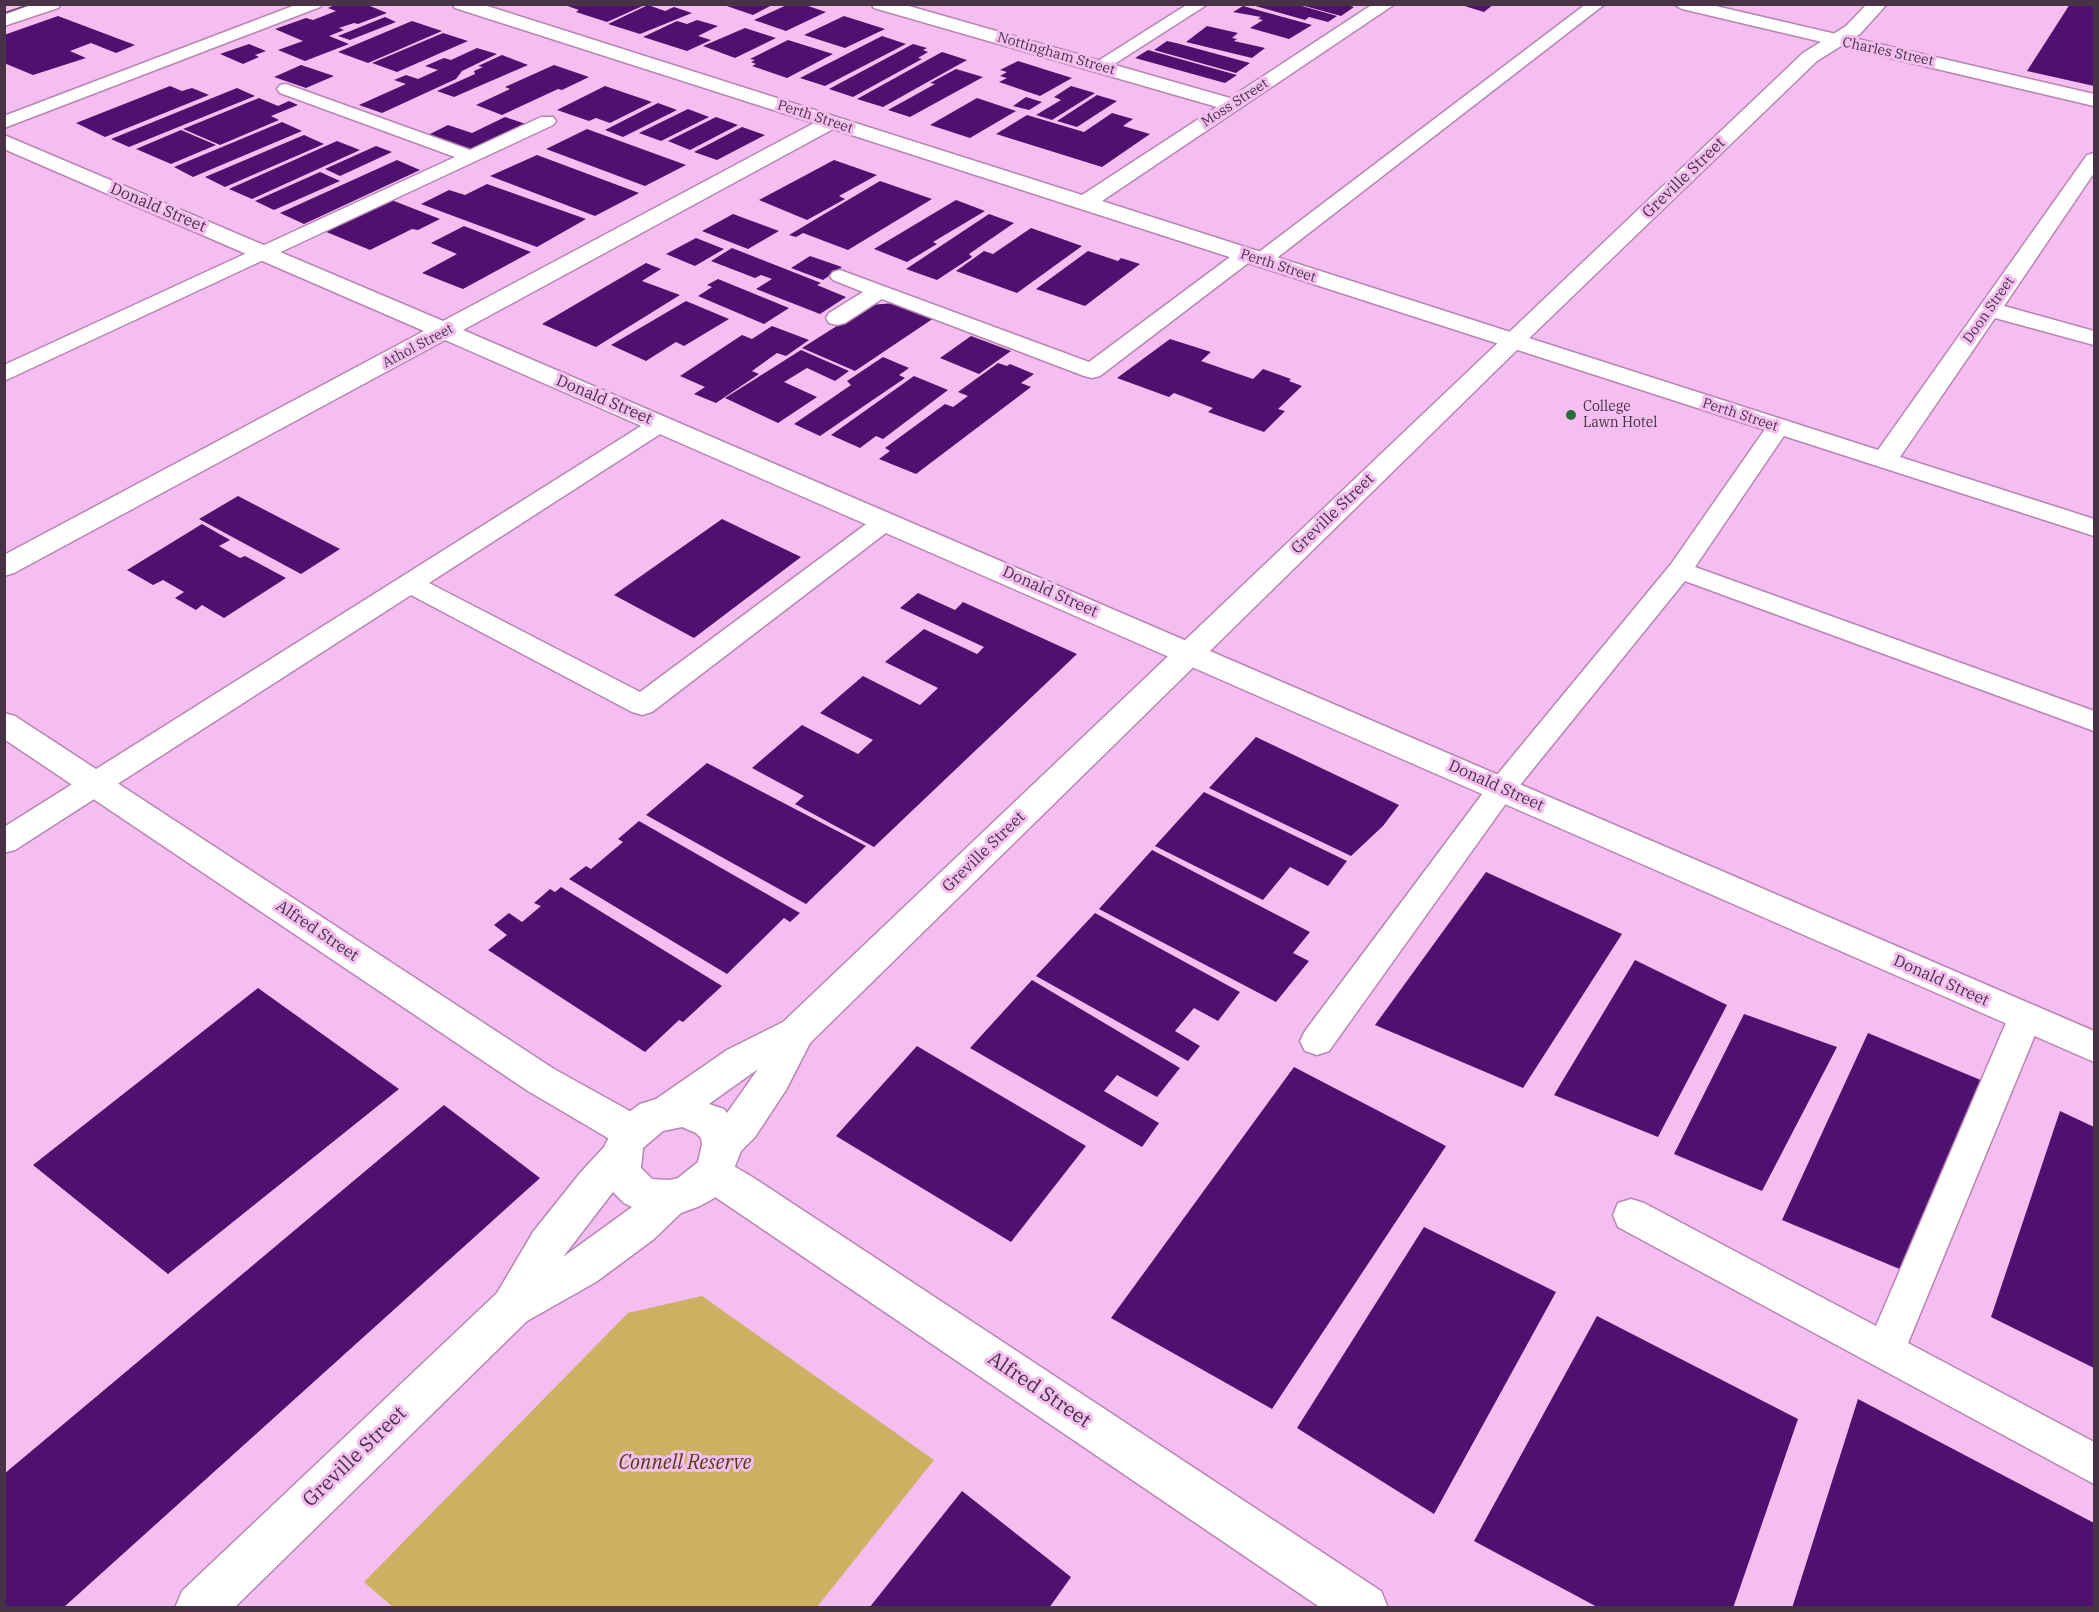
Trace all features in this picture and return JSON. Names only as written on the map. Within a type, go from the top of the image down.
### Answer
[{"type":"street","points":[[4,21],[52,4]]},
{"type":"street","name":"Perth Street","points":[[461,4],[1085,202],[1510,342],[2094,528]]},
{"type":"street","name":"Nottingham Street","points":[[880,4],[1233,105]]},
{"type":"street","name":"Moss Street","points":[[1085,202],[1386,4]]},
{"type":"street","name":"Charles Street","points":[[1682,4],[2094,100]]},
{"type":"street","name":"Greville Street","points":[[668,1112],[740,1061],[796,1033],[1510,342],[1810,57],[1853,30],[1878,4]]},
{"type":"street","name":"Athol Street","points":[[4,567],[445,332],[831,122]]},
{"type":"street","name":"Donald Street","points":[[4,141],[1502,788],[2094,1047]]},
{"type":"street","name":"Doon Street","points":[[1884,461],[2094,159]]},
{"type":"street","points":[[1990,309],[2094,338]]},
{"type":"street","name":"Alfred Street","points":[[4,724],[541,1080],[626,1144]]},
{"type":"street","name":"Greville Street","points":[[717,1159],[773,1079],[796,1033]]},
{"type":"street","points":[[683,1111],[710,1121],[718,1131],[717,1159],[694,1189],[669,1198],[653,1197],[638,1191],[628,1182],[621,1169],[626,1144],[654,1116],[668,1112],[683,1111]]},
{"type":"street","name":"Greville Street","points":[[512,1307],[548,1245],[626,1144]]},
{"type":"street","name":"Alfred Street","points":[[717,1159],[740,1190],[1364,1608]]},
{"type":"street","name":"Greville Street","points":[[199,1608],[512,1307],[581,1269],[640,1226],[669,1198]]},
{"type":"lane","points":[[4,123],[314,4]]},
{"type":"lane","points":[[1100,66],[1200,4]]},
{"type":"lane","points":[[840,276],[1092,370],[1253,257],[1597,4]]},
{"type":"lane","points":[[286,89],[470,156]]},
{"type":"lane","points":[[5,373],[260,252],[547,121]]},
{"type":"lane","points":[[837,318],[880,291]]},
{"type":"lane","points":[[4,842],[660,424]]},
{"type":"lane","points":[[1317,1041],[1502,788],[1680,570],[1778,428]]},
{"type":"lane","points":[[410,584],[642,705],[886,521]]},
{"type":"lane","points":[[1680,570],[2094,721]]},
{"type":"lane","points":[[1885,1352],[2025,1018]]},
{"type":"lane","points":[[1631,1215],[2094,1464]]},
{"type":"green space","name":"Connell Reserve","points":[[702,1296],[934,1460],[817,1607],[393,1607],[364,1582],[628,1313]]},
{"type":"building","points":[[337,4],[365,4],[387,13],[358,24],[354,23],[339,28],[344,30],[329,36],[349,44],[305,61],[278,50],[303,41],[275,29],[306,18],[313,20],[336,11],[328,8]]},
{"type":"building","points":[[562,4],[647,4],[607,22],[576,12],[579,10]]},
{"type":"building","points":[[721,4],[774,4],[753,15]]},
{"type":"building","points":[[789,4],[802,4],[826,12],[786,31],[754,20]]},
{"type":"building","points":[[1295,4],[1337,16],[1328,22],[1309,17],[1305,20],[1252,5]]},
{"type":"building","points":[[1343,4],[1354,7],[1341,16],[1301,5]]},
{"type":"building","points":[[1458,4],[1494,4],[1484,12]]},
{"type":"building","points":[[2070,4],[2094,4],[2094,86],[2027,71]]},
{"type":"building","points":[[648,5],[665,11],[674,7],[692,13],[640,34],[608,24]]},
{"type":"building","points":[[1243,6],[1312,25],[1289,39],[1250,28],[1263,20],[1258,19],[1261,17],[1233,12]]},
{"type":"building","points":[[58,16],[135,45],[116,53],[91,43],[70,51],[86,58],[33,75],[4,63],[4,35]]},
{"type":"building","points":[[844,16],[885,29],[845,48],[804,35]]},
{"type":"building","points":[[385,17],[396,22],[350,40],[338,36]]},
{"type":"building","points":[[697,20],[718,26],[698,36],[711,40],[687,51],[643,37],[677,21],[687,24]]},
{"type":"building","points":[[412,21],[442,31],[368,63],[338,52]]},
{"type":"building","points":[[1207,26],[1238,33],[1232,38],[1237,39],[1234,41],[1265,48],[1252,58],[1186,42]]},
{"type":"building","points":[[745,28],[776,38],[735,58],[703,46]]},
{"type":"building","points":[[443,33],[468,41],[397,72],[372,63]]},
{"type":"building","points":[[882,36],[906,44],[825,86],[800,78]]},
{"type":"building","points":[[788,40],[833,54],[787,78],[752,66],[756,64],[751,62],[755,60],[750,59]]},
{"type":"building","points":[[1167,41],[1250,63],[1236,73],[1154,50]]},
{"type":"building","points":[[249,44],[266,51],[255,55],[259,57],[243,64],[220,54]]},
{"type":"building","points":[[913,44],[927,48],[923,50],[928,52],[918,58],[922,59],[853,97],[829,89]]},
{"type":"building","points":[[477,48],[497,54],[462,71],[456,79],[382,113],[359,105],[406,84],[394,80],[406,75],[418,79],[438,70],[425,66],[444,58],[451,60]]},
{"type":"building","points":[[1148,50],[1237,75],[1225,83],[1135,58]]},
{"type":"building","points":[[942,52],[967,60],[883,107],[857,99]]},
{"type":"building","points":[[502,55],[528,65],[454,97],[437,91],[475,74],[474,71],[483,67],[478,66]]},
{"type":"building","points":[[1018,61],[1072,78],[1040,96],[999,82],[1007,78],[1000,76],[1007,72],[1000,70]]},
{"type":"building","points":[[301,65],[334,76],[306,88],[274,77]]},
{"type":"building","points":[[554,65],[589,77],[502,115],[476,105],[510,89],[505,87]]},
{"type":"building","points":[[956,69],[983,77],[910,117],[888,110],[935,84],[930,83]]},
{"type":"building","points":[[170,86],[182,91],[192,88],[209,95],[105,137],[76,123]]},
{"type":"building","points":[[605,86],[652,102],[610,123],[596,118],[589,121],[557,110]]},
{"type":"building","points":[[1071,86],[1095,93],[1052,120],[1036,115],[1061,100],[1054,97]]},
{"type":"building","points":[[237,88],[255,96],[129,147],[111,139]]},
{"type":"building","points":[[1097,95],[1117,101],[1077,127],[1057,121]]},
{"type":"building","points":[[1026,97],[1042,102],[1029,110],[1013,106]]},
{"type":"building","points":[[259,98],[278,106],[289,101],[298,105],[271,116],[279,120],[220,145],[183,129]]},
{"type":"building","points":[[977,98],[1016,111],[970,138],[930,125]]},
{"type":"building","points":[[658,103],[677,110],[623,137],[605,130]]},
{"type":"building","points":[[688,109],[709,117],[661,141],[639,133]]},
{"type":"building","points":[[1112,113],[1133,119],[1123,126],[1150,134],[1102,167],[996,134],[1027,115],[1084,132]]},
{"type":"building","points":[[505,117],[526,124],[472,150],[428,135],[448,125],[472,133]]},
{"type":"building","points":[[716,117],[738,125],[690,150],[668,141]]},
{"type":"building","points":[[282,122],[302,131],[193,177],[174,167]]},
{"type":"building","points":[[742,127],[765,135],[717,160],[694,152]]},
{"type":"building","points":[[587,129],[686,165],[645,186],[546,149]]},
{"type":"building","points":[[181,130],[216,145],[171,164],[136,149]]},
{"type":"building","points":[[304,135],[324,144],[225,187],[205,177]]},
{"type":"building","points":[[337,141],[360,150],[252,199],[229,189]]},
{"type":"building","points":[[376,146],[392,152],[340,176],[325,169]]},
{"type":"building","points":[[537,155],[639,193],[595,216],[490,176]]},
{"type":"building","points":[[397,160],[420,170],[304,224],[280,213]]},
{"type":"building","points":[[834,160],[877,175],[839,196],[845,199],[807,220],[759,200]]},
{"type":"building","points":[[320,172],[340,181],[274,210],[255,201]]},
{"type":"building","points":[[880,181],[932,199],[848,250],[803,233],[796,237],[789,235]]},
{"type":"building","points":[[487,184],[586,219],[537,247],[421,204],[449,190],[465,195]]},
{"type":"building","points":[[389,199],[440,219],[418,230],[412,229],[370,250],[324,231]]},
{"type":"building","points":[[956,200],[985,211],[933,242],[937,244],[907,262],[874,249]]},
{"type":"building","points":[[733,214],[779,231],[748,249],[702,231]]},
{"type":"building","points":[[989,214],[1014,223],[969,254],[972,257],[937,280],[906,269]]},
{"type":"building","points":[[464,226],[531,252],[463,289],[422,273],[457,254],[431,243]]},
{"type":"building","points":[[1031,228],[1082,246],[1017,293],[956,271],[984,251],[993,254]]},
{"type":"building","points":[[696,238],[724,249],[695,266],[666,254]]},
{"type":"building","points":[[732,248],[821,283],[817,285],[846,297],[820,314],[756,289],[772,279],[761,275],[755,278],[711,261]]},
{"type":"building","points":[[1088,251],[1118,261],[1121,258],[1140,264],[1085,306],[1036,289]]},
{"type":"building","points":[[810,256],[842,267],[823,280],[791,268]]},
{"type":"building","points":[[646,263],[661,269],[642,281],[680,295],[596,347],[542,324]]},
{"type":"building","points":[[718,279],[789,308],[764,324],[698,296],[712,287],[707,285]]},
{"type":"building","points":[[686,301],[729,319],[684,346],[676,342],[646,361],[611,345]]},
{"type":"building","points":[[895,303],[934,318],[855,371],[802,348],[870,305]]},
{"type":"building","points":[[772,326],[809,340],[786,356],[777,353],[752,371],[759,374],[716,403],[694,394],[705,387],[680,376],[742,335],[752,339]]},
{"type":"building","points":[[971,336],[1011,351],[979,374],[940,358]]},
{"type":"building","points":[[1170,339],[1211,352],[1201,361],[1253,379],[1263,369],[1291,379],[1289,381],[1302,386],[1278,409],[1285,411],[1264,432],[1208,412],[1213,408],[1174,393],[1169,397],[1117,378]]},
{"type":"building","points":[[801,350],[849,371],[835,381],[807,368],[784,382],[817,397],[778,423],[725,398]]},
{"type":"building","points":[[883,357],[909,368],[899,375],[905,378],[820,436],[794,424],[851,385],[847,381]]},
{"type":"building","points":[[998,363],[1007,366],[1010,364],[1034,374],[1021,383],[1031,387],[916,474],[879,459],[890,451],[885,448],[945,404],[953,407],[968,396],[958,392]]},
{"type":"building","points":[[914,376],[948,390],[883,439],[876,436],[860,448],[831,435]]},
{"type":"building","points":[[238,496],[340,549],[301,574],[199,519]]},
{"type":"building","points":[[722,519],[801,557],[694,638],[614,595]]},
{"type":"building","points":[[202,524],[230,540],[219,546],[240,558],[245,556],[286,578],[224,618],[202,605],[196,610],[175,598],[184,592],[163,580],[153,585],[127,570]]},
{"type":"building","points":[[918,593],[955,610],[963,602],[1077,654],[874,847],[795,804],[804,796],[752,768],[802,725],[858,754],[873,740],[820,713],[863,676],[920,705],[938,688],[885,662],[924,629],[977,654],[984,647],[900,608]]},
{"type":"building","points":[[1256,737],[1399,805],[1383,826],[1351,856],[1209,788]]},
{"type":"building","points":[[707,763],[866,846],[806,904],[646,815]]},
{"type":"building","points":[[1204,792],[1347,861],[1328,886],[1290,867],[1263,900],[1155,846]]},
{"type":"building","points":[[639,821],[800,913],[790,922],[784,918],[727,974],[569,879],[586,866],[591,869],[623,842],[618,839]]},
{"type":"building","points":[[1152,850],[1310,932],[1293,953],[1309,961],[1276,1002],[1099,909]]},
{"type":"building","points":[[1486,872],[1622,934],[1523,1088],[1375,1025]]},
{"type":"building","points":[[561,887],[722,986],[683,1022],[679,1020],[645,1052],[488,950],[507,935],[494,925],[509,913],[522,922],[541,906],[534,903],[550,889],[555,892]]},
{"type":"building","points":[[1095,913],[1240,992],[1218,1021],[1194,1008],[1175,1031],[1200,1046],[1188,1061],[1036,976]]},
{"type":"building","points":[[1635,960],[1727,1005],[1658,1137],[1554,1095]]},
{"type":"building","points":[[1032,980],[1180,1068],[1157,1097],[1117,1075],[1104,1091],[1159,1123],[1142,1147],[970,1048]]},
{"type":"building","points":[[258,988],[399,1089],[168,1274],[33,1165]]},
{"type":"building","points":[[1744,1014],[1837,1047],[1762,1191],[1674,1154]]},
{"type":"building","points":[[1868,1033],[1983,1081],[1914,1275],[1782,1220]]},
{"type":"building","points":[[917,1046],[1086,1146],[1011,1242],[836,1136]]},
{"type":"building","points":[[1294,1067],[1446,1146],[1272,1409],[1111,1318]]},
{"type":"building","points":[[444,1105],[540,1178],[63,1608],[4,1608],[4,1474]]},
{"type":"building","points":[[2060,1111],[2094,1127],[2094,1368],[1991,1317]]},
{"type":"building","points":[[1424,1227],[1556,1292],[1434,1514],[1297,1428]]},
{"type":"building","points":[[1597,1316],[1798,1419],[1733,1608],[1599,1608],[1474,1541]]},
{"type":"building","points":[[1858,1399],[2094,1523],[2094,1608],[1792,1608]]},
{"type":"building","points":[[962,1491],[1071,1577],[1049,1608],[869,1608]]},
{"type":"tram line","points":[[4,13],[31,4]]},
{"type":"place","name":"College Lawn Hotel","points":[[1571,415]]}]
